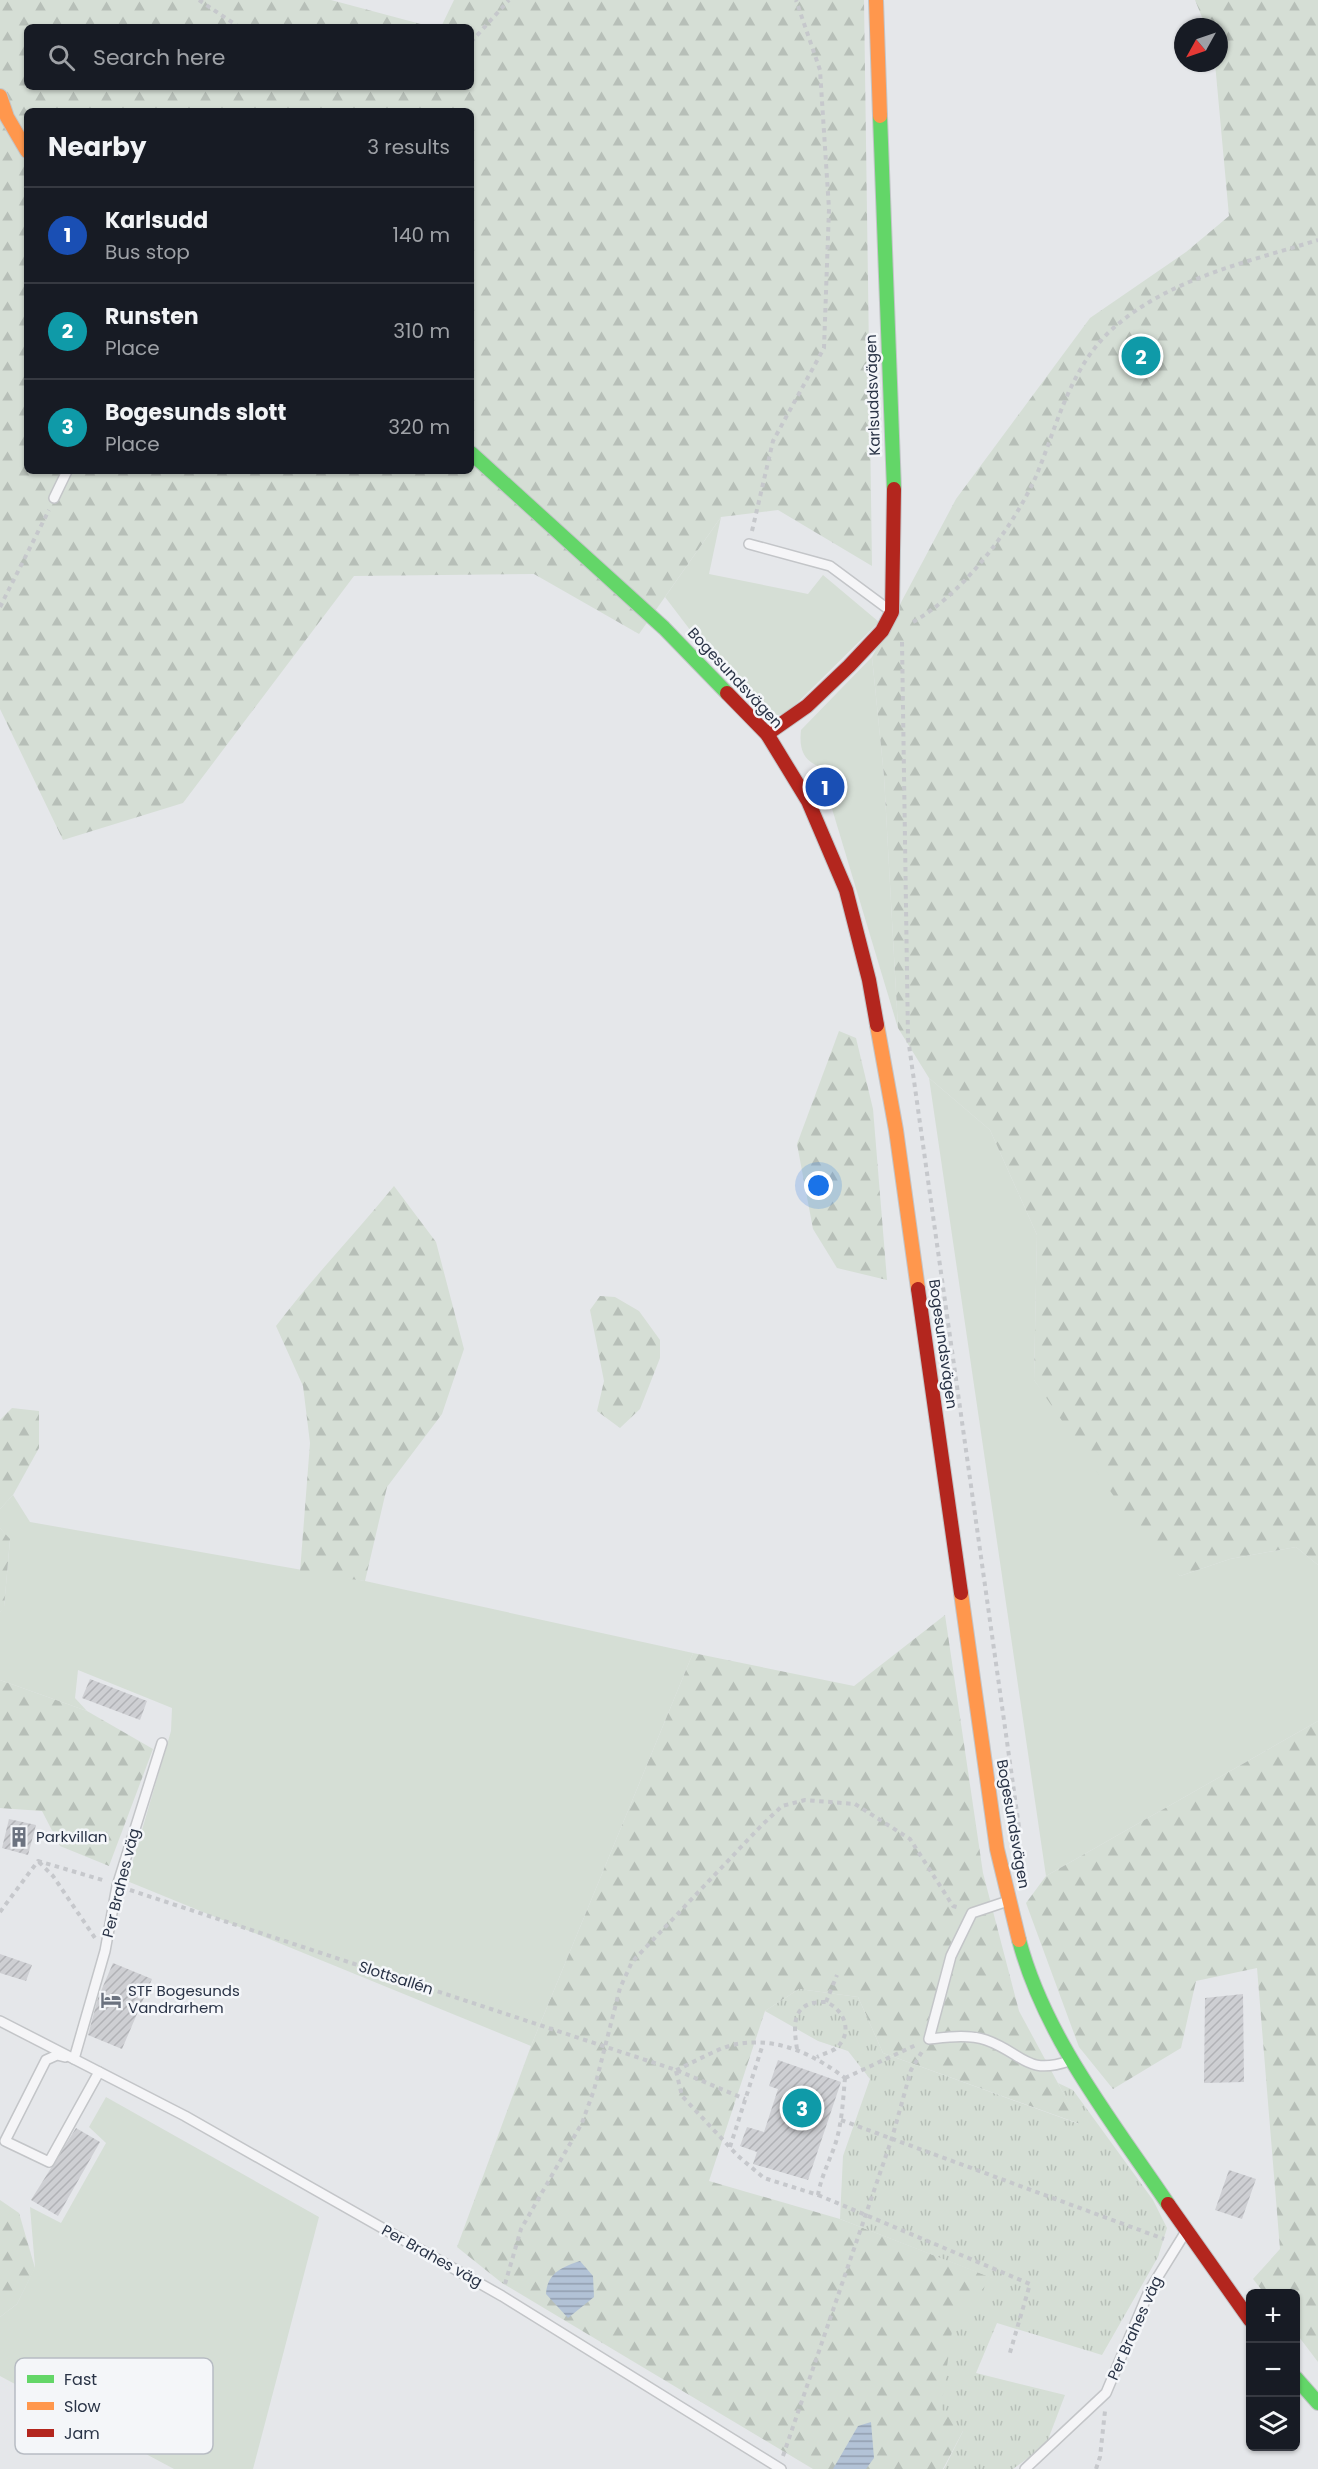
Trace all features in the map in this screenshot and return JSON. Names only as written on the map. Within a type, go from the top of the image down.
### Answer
[{"type":"street","name":"Karlsuddsvägen","points":[[876,0],[895,516],[892,612]]},
{"type":"street","points":[[0,96],[7,117],[24,146]]},
{"type":"street","name":"Bogesundsvägen","points":[[474,456],[664,628],[767,734],[803,791],[827,843],[855,920],[869,980],[896,1130],[997,1849],[1020,1944],[1032,1979],[1071,2060],[1186,2231],[1246,2313]]},
{"type":"street","points":[[767,734],[807,706],[849,666],[882,631],[892,612]]},
{"type":"street","points":[[1300,2383],[1318,2403]]},
{"type":"lane","points":[[54,498],[66,474]]},
{"type":"lane","points":[[749,544],[830,566],[892,612]]},
{"type":"lane","name":"Per Brahes väg","points":[[74,2059],[105,1951],[117,1886],[162,1743]]},
{"type":"lane","points":[[1010,1900],[972,1913],[951,1956],[929,2039],[956,2036],[984,2039],[1033,2067],[1054,2066],[1071,2060]]},
{"type":"lane","name":"Per Brahes väg","points":[[0,2021],[185,2116],[502,2296],[780,2469]]},
{"type":"lane","points":[[74,2059],[57,2055],[46,2060],[5,2141],[49,2162],[99,2072]]},
{"type":"lane","name":"Per Brahes väg","points":[[1025,2469],[1106,2393],[1149,2291],[1186,2231]]},
{"type":"path","points":[[198,0],[234,24]]},
{"type":"path","points":[[474,39],[509,0]]},
{"type":"path","points":[[749,544],[773,441],[825,348],[829,209],[820,70],[796,0]]},
{"type":"path","points":[[908,625],[930,612],[980,564],[1021,505],[1081,365],[1108,334],[1135,311],[1167,291],[1318,240]]},
{"type":"path","points":[[0,607],[54,498]]},
{"type":"path","points":[[901,638],[904,659],[908,1038],[1020,1832]]},
{"type":"path","points":[[502,2296],[521,2229],[582,2122],[594,2090],[620,1988],[632,1962],[782,1806],[805,1800],[855,1804],[879,1817],[910,1839],[954,1905],[972,1913]]},
{"type":"path","points":[[0,1912],[38,1862],[53,1876],[70,1905],[105,1951]]},
{"type":"path","name":"Slottsallén","points":[[38,1862],[76,1871],[605,2046],[676,2070],[745,2099]]},
{"type":"path","points":[[826,2002],[837,1975]]},
{"type":"path","points":[[796,2049],[794,2024],[796,2015],[805,2005],[815,2001],[826,2002],[840,2011],[845,2021],[846,2033],[841,2043],[833,2050],[817,2057]]},
{"type":"path","points":[[844,2078],[929,2039]]},
{"type":"path","points":[[780,2469],[892,2138],[911,2070],[929,2039]]},
{"type":"path","points":[[844,2078],[817,2057],[796,2049],[763,2044],[736,2044],[676,2070],[682,2096],[730,2147],[764,2178],[818,2195],[1030,2284],[1009,2356]]},
{"type":"path","points":[[730,2147],[763,2044]]},
{"type":"path","points":[[818,2195],[822,2174],[835,2145],[841,2120],[844,2078]]},
{"type":"path","points":[[841,2120],[1176,2244]]},
{"type":"path","points":[[1096,2469],[1105,2427],[1106,2393]]},
{"type":"green space","points":[[0,0],[331,0],[421,24],[24,24],[24,90],[474,90],[474,24],[442,24],[454,0],[864,0],[872,566],[778,510],[721,517],[639,634],[534,574],[354,576],[183,803],[63,840],[0,709]]},
{"type":"green space","points":[[1195,0],[1318,0],[1318,1565],[1296,1547],[1230,1559],[1180,1576],[1137,1530],[1034,1380],[1037,1235],[990,1130],[929,1078],[898,1028],[884,776],[872,657],[956,499],[1090,318],[1186,252],[1229,216],[1216,72],[1228,72],[1228,18],[1202,18]]},
{"type":"green space","points":[[721,517],[709,574],[808,594],[823,575],[879,622],[787,713],[765,718],[713,660],[665,597]]},
{"type":"green space","points":[[872,657],[884,776],[898,1028],[830,802],[832,773],[811,762],[801,747],[801,730]]},
{"type":"green space","points":[[839,1031],[856,1038],[873,1109],[887,1280],[837,1268],[813,1229],[797,1144]]},
{"type":"green space","points":[[929,1078],[990,1130],[1037,1235],[1034,1380],[1180,1576],[1230,1559],[1296,1547],[1318,1565],[1318,1721],[1046,1876]]},
{"type":"green space","points":[[394,1186],[436,1242],[464,1349],[442,1414],[387,1487],[365,1581],[300,1572],[310,1443],[303,1386],[276,1326]]},
{"type":"green space","points":[[600,1296],[615,1297],[639,1311],[660,1340],[660,1358],[640,1409],[620,1428],[597,1411],[604,1381],[590,1310]]},
{"type":"green space","points":[[12,1408],[39,1411],[39,1448],[13,1495],[0,1509],[0,1420]]},
{"type":"green space","points":[[13,1495],[30,1522],[365,1581],[693,1653],[531,2046],[127,1881],[171,1731],[172,1708],[78,1670],[75,1698],[87,1711],[0,1680],[0,1612],[4,1607],[10,1540],[0,1528],[0,1509]]},
{"type":"green space","points":[[0,1528],[10,1539],[4,1608],[0,1612]]},
{"type":"green space","points":[[945,1615],[983,1873],[1019,2011],[1080,2124],[883,2053],[858,1997],[799,1989],[765,2011],[709,2181],[840,2219],[993,2278],[963,2431],[943,2469],[813,2469],[502,2283],[457,2247],[531,2046],[693,1653],[854,1686]]},
{"type":"green space","points":[[0,1680],[87,1711],[153,1749],[109,1866],[60,1846],[42,1811],[0,1808]]},
{"type":"green space","points":[[1318,1721],[1318,2362],[1300,2338],[1300,2289],[1261,2289],[1253,2279],[1280,2249],[1257,1968],[1196,1981],[1181,2048],[1113,2089],[1079,2047],[1026,1903],[1046,1876]]},
{"type":"green space","points":[[799,1989],[858,1997],[883,2053],[1079,2124],[1058,2083],[1073,2090],[1153,2200],[1167,2228],[1158,2257],[1102,2355],[997,2323],[976,2373],[1065,2395],[1046,2445],[1013,2469],[944,2469],[963,2431],[941,2409],[953,2324],[992,2278],[840,2219],[843,2156],[870,2079],[848,2051],[818,2041],[765,2011]]},
{"type":"green space","points":[[106,2097],[319,2217],[253,2469],[174,2469],[146,2454],[213,2454],[213,2358],[15,2358],[15,2384],[0,2376],[0,2317],[17,2304],[35,2267],[30,2207],[61,2223],[106,2143],[89,2127]]},
{"type":"green space","points":[[0,2200],[19,2213],[35,2268],[17,2304],[0,2317]]},
{"type":"water","points":[[580,2261],[593,2276],[594,2297],[568,2318],[546,2294],[547,2287],[552,2276],[557,2272]]},
{"type":"water","points":[[871,2422],[874,2458],[866,2469],[833,2469],[858,2426]]},
{"type":"building","points":[[90,1679],[147,1701],[140,1720],[82,1698]]},
{"type":"building","name":"Parkvillan","points":[[9,1819],[36,1825],[28,1855],[2,1848]]},
{"type":"building","points":[[0,1954],[32,1965],[26,1981],[0,1973]]},
{"type":"building","points":[[113,1963],[152,1979],[122,2049],[88,2035],[98,1998]]},
{"type":"building","points":[[1243,1994],[1244,2082],[1204,2083],[1205,1998]]},
{"type":"building","points":[[778,2060],[841,2082],[808,2180],[753,2164],[757,2152],[740,2146],[747,2127],[764,2132],[778,2089],[769,2086]]},
{"type":"building","points":[[76,2128],[100,2142],[58,2216],[31,2200]]},
{"type":"building","points":[[1229,2170],[1256,2179],[1242,2219],[1215,2210]]},
{"type":"traffic: fast","points":[[880,116],[894,489]]},
{"type":"traffic: fast","points":[[474,456],[664,628],[727,693]]},
{"type":"traffic: fast","points":[[1019,1940],[1045,2011],[1063,2045],[1103,2110],[1168,2204]]},
{"type":"traffic: fast","points":[[1300,2383],[1318,2403]]},
{"type":"traffic: slow","points":[[876,0],[880,116]]},
{"type":"traffic: slow","points":[[0,96],[7,117],[24,146]]},
{"type":"traffic: slow","points":[[877,1025],[896,1130],[918,1289]]},
{"type":"traffic: slow","points":[[961,1593],[997,1849],[1019,1940]]},
{"type":"traffic: jam","points":[[767,734],[807,706],[849,666],[882,631],[892,612],[894,489]]},
{"type":"traffic: jam","points":[[727,693],[767,734],[808,801],[846,890],[869,980],[877,1025]]},
{"type":"traffic: jam","points":[[918,1289],[961,1593]]},
{"type":"traffic: jam","points":[[1168,2204],[1246,2314]]},
{"type":"place","name":"Runsten","points":[[1141,356]]},
{"type":"place","name":"Karlsudd","points":[[825,787]]},
{"type":"place","name":"Parkvillan","points":[[19,1837]]},
{"type":"place","name":"STF Bogesunds Vandrarhem","points":[[111,2000]]},
{"type":"place","name":"Bogesunds slott","points":[[802,2108]]}]
